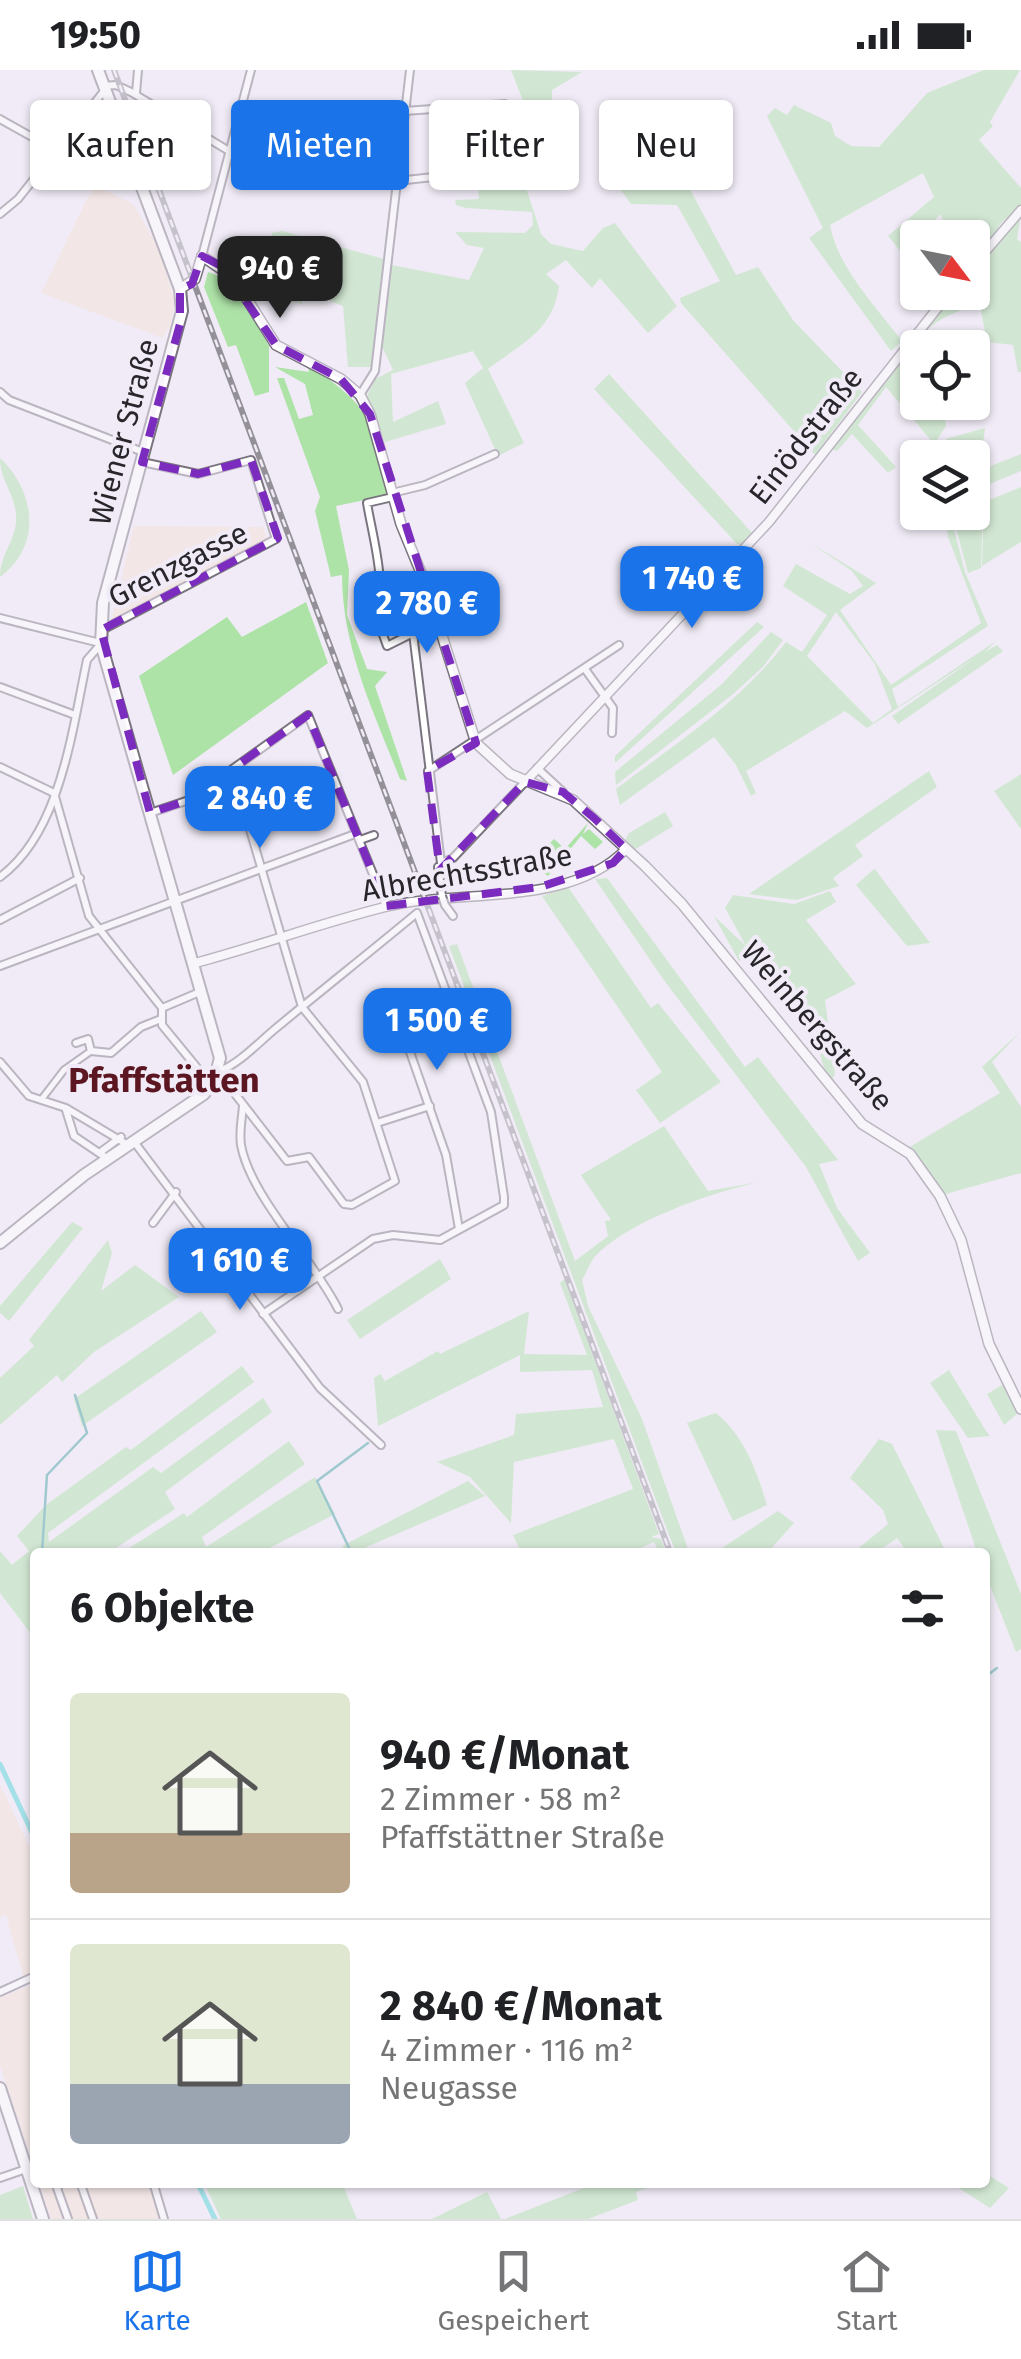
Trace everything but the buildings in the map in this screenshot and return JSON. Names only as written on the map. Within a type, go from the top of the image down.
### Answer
[{"type":"main road","points":[[102,81],[179,285]]},
{"type":"main road","points":[[202,256],[232,277],[276,344],[327,370],[360,395],[376,428],[393,495],[476,743],[510,774],[563,792]]},
{"type":"main road","name":"Wiener Straße","points":[[202,256],[195,279],[179,285],[180,324],[103,604],[101,644],[195,963],[218,1049],[218,1072]]},
{"type":"main road","name":"Weinbergstraße","points":[[563,792],[669,889],[862,1124],[904,1149],[923,1171],[960,1240],[990,1344],[1021,1409]]},
{"type":"main road","points":[[0,1243],[104,1155],[204,1094],[218,1072]]},
{"type":"main road","points":[[0,2088],[30,2178]]},
{"type":"main road","points":[[33,2188],[43,2219]]},
{"type":"street","points":[[88,70],[231,152]]},
{"type":"street","points":[[136,94],[138,70]]},
{"type":"street","name":"Wiener Straße","points":[[202,256],[251,70]]},
{"type":"street","points":[[406,100],[410,70]]},
{"type":"street","points":[[0,120],[30,136]]},
{"type":"street","points":[[0,214],[30,181]]},
{"type":"street","points":[[360,395],[375,371],[396,190]]},
{"type":"street","points":[[990,246],[1021,210]]},
{"type":"street","name":"Einödstraße","points":[[427,771],[440,862],[453,858],[526,782],[798,488],[935,310]]},
{"type":"street","points":[[0,392],[9,400],[143,458]]},
{"type":"street","points":[[496,454],[425,485],[367,503],[379,608],[375,611],[386,646],[413,632],[427,771],[476,743],[619,645]]},
{"type":"street","name":"Grenzgasse","points":[[101,630],[276,539],[250,460],[198,474],[143,458]]},
{"type":"street","points":[[0,618],[101,644],[87,660],[54,793],[28,854],[0,877]]},
{"type":"street","points":[[585,669],[614,715],[612,733]]},
{"type":"street","points":[[1,690],[75,715]]},
{"type":"street","points":[[150,813],[188,800],[308,714],[386,906]]},
{"type":"street","points":[[0,768],[54,793],[89,916],[162,1008],[161,1019],[176,1045],[203,1075]]},
{"type":"street","points":[[537,768],[563,792]]},
{"type":"street","points":[[226,774],[241,800],[302,1007],[363,1082],[395,1181],[352,1205],[344,1204],[308,1158],[288,1160],[218,1072],[302,1007],[416,913],[491,1112],[504,1205],[440,1240],[392,1235],[373,1239],[319,1272],[263,1314]]},
{"type":"street","points":[[0,966],[260,870],[357,837],[374,836]]},
{"type":"street","name":"Albrechtsstraße","points":[[195,963],[386,906],[540,888],[593,873],[626,849]]},
{"type":"street","points":[[438,867],[443,900],[453,916]]},
{"type":"street","points":[[0,920],[80,878]]},
{"type":"street","points":[[162,1008],[202,992]]},
{"type":"street","points":[[41,1100],[64,1070],[91,1050],[111,1053],[141,1026],[161,1019]]},
{"type":"street","points":[[76,1043],[88,1039],[91,1050]]},
{"type":"street","points":[[410,1052],[446,1154],[459,1229]]},
{"type":"street","points":[[0,1062],[18,1088],[66,1108],[128,1142],[176,1192],[320,1388],[381,1445]]},
{"type":"street","points":[[243,1104],[240,1141],[244,1157],[281,1223],[319,1272],[338,1309]]},
{"type":"street","points":[[377,1124],[430,1106]]},
{"type":"street","points":[[66,1108],[74,1136],[104,1155]]},
{"type":"street","points":[[242,1120],[251,1114]]},
{"type":"street","points":[[153,1223],[176,1192]]},
{"type":"street","points":[[0,1992],[30,1978]]},
{"type":"street","points":[[0,2178],[27,2168]]},
{"type":"street","points":[[58,2188],[68,2219]]},
{"type":"street","points":[[82,2188],[94,2219]]},
{"type":"street","points":[[156,2188],[164,2219]]},
{"type":"highlighted area","points":[[202,256],[223,267],[276,345],[341,379],[370,414],[476,743],[427,771],[440,870],[525,782],[563,792],[594,818],[626,849],[613,863],[540,887],[386,906],[308,715],[189,800],[150,813],[101,630],[278,538],[251,460],[198,474],[142,462],[180,324],[180,289],[192,284]]},
{"type":"shaded area","points":[[92,190],[104,190],[133,204],[160,250],[175,303],[170,330],[166,329],[163,338],[41,293]]},
{"type":"shaded area","points":[[134,526],[263,527],[267,540],[111,621]]},
{"type":"shaded area","points":[[0,1785],[30,1848],[30,1976],[24,1979],[6,1915],[0,1917]]},
{"type":"shaded area","points":[[30,1985],[30,2155],[0,2066],[0,1998]]},
{"type":"shaded area","points":[[41,2188],[160,2188],[167,2219],[51,2219]]},
{"type":"green space","points":[[511,70],[582,72],[552,90],[552,100],[523,100]]},
{"type":"green space","points":[[984,70],[1020,70],[990,122],[993,126],[979,140],[1021,188],[1021,207],[1000,224],[990,242],[990,220],[943,220],[941,214],[935,220],[907,220],[934,197],[923,173],[830,225],[849,272],[900,338],[891,351],[809,238],[823,228],[767,116],[775,108],[787,115],[794,105],[831,123],[835,136],[851,146],[879,147],[927,93]]},
{"type":"green space","points":[[478,190],[527,190],[541,234],[551,244],[583,251],[603,228],[615,223],[677,306],[648,333],[600,278],[592,288],[566,260],[546,274],[559,286],[543,325],[488,369],[524,443],[498,456],[465,383],[483,368],[473,351],[391,374],[393,422],[438,401],[446,424],[385,442],[366,398],[375,379],[393,370],[382,346],[391,265],[469,280],[484,248],[467,245],[455,232],[525,233],[533,225],[532,212],[466,208],[456,205],[455,200],[479,199]]},
{"type":"green space","points":[[621,190],[690,190],[736,275],[758,267],[793,320],[862,392],[815,455],[681,303],[680,298],[720,281],[677,205],[631,204]]},
{"type":"green space","points":[[1021,215],[1017,239],[1021,242],[1021,372],[1013,345],[990,342],[990,330],[985,330],[981,310],[990,310],[990,250]]},
{"type":"green space","points":[[900,226],[900,251],[888,236]]},
{"type":"green space","points":[[282,231],[384,259],[373,367],[348,367],[343,306],[303,290],[302,304],[262,294],[272,233]]},
{"type":"green space","points":[[208,272],[231,281],[269,346],[269,392],[255,396],[236,345],[228,347],[204,287]]},
{"type":"green space","points":[[940,310],[963,310],[928,330],[922,330]]},
{"type":"green space","points":[[900,357],[900,404],[886,387],[858,425],[896,467],[888,473],[852,434],[837,451],[832,449]]},
{"type":"green space","points":[[307,365],[358,405],[373,432],[383,470],[389,495],[336,506],[349,570],[347,615],[367,669],[387,672],[375,686],[407,781],[400,779],[361,679],[347,628],[342,575],[331,577],[315,511],[320,497],[277,378],[284,378],[299,419],[313,415],[305,384],[275,367],[309,372]]},
{"type":"green space","points":[[609,374],[753,534],[738,545],[594,389]]},
{"type":"green space","points":[[914,420],[945,420],[946,426],[937,440],[931,440]]},
{"type":"green space","points":[[985,428],[984,440],[946,439]]},
{"type":"green space","points":[[1021,454],[1021,471],[990,484],[990,466]]},
{"type":"green space","points":[[0,458],[21,486],[29,518],[23,550],[0,577],[16,522]]},
{"type":"green space","points":[[1021,487],[1021,542],[982,566],[983,530],[990,530],[990,500]]},
{"type":"green space","points":[[947,530],[954,530],[965,572],[988,626],[892,689],[898,707],[996,641],[985,652],[997,645],[1003,651],[898,724],[892,716],[978,656],[867,728],[845,711],[746,771],[756,793],[751,796],[736,765],[714,737],[620,805],[616,789],[728,703],[786,642],[802,652],[827,615],[783,586],[796,564],[850,594],[863,586],[852,571],[809,542],[876,583],[840,610],[891,685],[981,623]],"holes":[[[836,612],[875,664],[892,709],[873,723],[807,656]]]},
{"type":"green space","points":[[956,530],[982,530],[981,568],[968,573]]},
{"type":"green space","points":[[306,602],[328,663],[173,775],[139,676],[227,617],[242,637]]},
{"type":"green space","points":[[757,622],[764,627],[615,763],[615,756]]},
{"type":"green space","points":[[771,632],[783,640],[763,667],[616,785],[615,772],[722,684]]},
{"type":"green space","points":[[929,771],[937,787],[855,845],[863,856],[833,878],[839,886],[797,900],[749,894]]},
{"type":"green space","points":[[1021,774],[1021,829],[994,791]]},
{"type":"green space","points":[[665,812],[673,826],[634,850],[624,842],[629,833]]},
{"type":"green space","points":[[588,823],[583,834],[589,829],[603,842],[595,849],[581,836],[548,876],[544,873],[560,853],[539,873],[534,859],[554,839],[565,849]]},
{"type":"green space","points":[[875,869],[930,943],[907,946],[856,885]]},
{"type":"green space","points":[[607,878],[745,1067],[758,1057],[838,1160],[819,1164],[837,1208],[870,1253],[858,1261],[806,1167],[663,979],[595,879]]},
{"type":"green space","points":[[568,887],[651,1008],[658,1003],[721,1082],[660,1123],[636,1090],[662,1072],[542,896]]},
{"type":"green space","points":[[830,891],[836,902],[806,920],[856,984],[825,1000],[835,1074],[831,1081],[812,1019],[798,994],[759,947],[739,961],[714,916],[746,946],[725,908],[733,895],[794,904]]},
{"type":"green space","points":[[457,944],[575,1261],[608,1236],[605,1221],[611,1220],[581,1175],[664,1126],[708,1191],[759,1182],[694,1201],[626,1232],[593,1259],[582,1280],[588,1306],[642,1419],[688,1548],[674,1548],[669,1535],[449,946]]},
{"type":"green space","points":[[1021,1031],[992,1062],[1021,1107],[1021,1173],[942,1195],[908,1148],[1000,1093],[982,1067]]},
{"type":"green space","points":[[72,1222],[83,1228],[9,1321],[0,1313],[0,1306]]},
{"type":"green space","points":[[108,1240],[112,1253],[101,1291],[135,1265],[179,1297],[94,1352],[62,1382],[57,1375],[0,1425],[0,1378],[34,1346],[29,1340]]},
{"type":"green space","points":[[440,1259],[451,1279],[360,1339],[347,1320]]},
{"type":"green space","points":[[565,1279],[659,1534],[651,1537],[661,1539],[664,1548],[657,1548],[654,1542],[641,1548],[519,1548],[513,1535],[633,1489],[614,1439],[514,1462],[511,1523],[470,1477],[437,1462],[514,1435],[516,1414],[603,1407],[592,1370],[520,1372],[520,1355],[378,1426],[374,1378],[380,1374],[385,1381],[438,1351],[440,1354],[529,1311],[524,1354],[587,1355],[560,1283]]},
{"type":"green space","points":[[201,1311],[217,1332],[82,1426],[74,1399]]},
{"type":"green space","points":[[242,1366],[254,1382],[48,1533],[49,1542],[153,1467],[161,1473],[263,1398],[272,1412],[165,1492],[175,1509],[116,1548],[30,1548],[30,1632],[0,1593],[0,1551],[12,1565],[29,1551],[17,1536],[46,1505],[126,1447],[131,1450]]},
{"type":"green space","points":[[949,1370],[990,1436],[968,1438],[930,1383]]},
{"type":"green space","points":[[1004,1384],[1018,1413],[1004,1425],[987,1394]]},
{"type":"green space","points":[[716,1413],[742,1443],[767,1505],[733,1521],[687,1423]]},
{"type":"green space","points":[[936,1430],[956,1431],[1021,1594],[1021,1649],[1016,1652],[990,1586],[990,1548],[976,1548]]},
{"type":"green space","points":[[879,1439],[892,1444],[944,1548],[904,1548],[897,1538],[883,1548],[859,1548],[888,1524],[883,1510],[850,1478]]},
{"type":"green space","points":[[289,1441],[305,1464],[202,1537],[206,1547],[315,1477],[335,1514],[270,1548],[129,1548],[184,1513],[187,1517]]},
{"type":"green space","points":[[468,1481],[485,1496],[364,1548],[342,1546]]},
{"type":"green space","points":[[778,1511],[794,1523],[772,1548],[722,1548]]},
{"type":"green space","points":[[990,2176],[1009,2188],[990,2208],[959,2188],[990,2188]]},
{"type":"green space","points":[[23,2186],[33,2219],[0,2219],[0,2195]]},
{"type":"green space","points":[[206,2188],[344,2188],[357,2219],[221,2219]]},
{"type":"green space","points":[[584,2188],[647,2188],[636,2192],[638,2200],[588,2219],[505,2219]]},
{"type":"green space","points":[[487,2192],[501,2219],[432,2219]]},
{"type":"waterway","points":[[42,1548],[47,1475],[87,1433],[75,1395]]},
{"type":"waterway","points":[[349,1548],[317,1481],[368,1443]]},
{"type":"waterway","points":[[990,1673],[997,1668]]},
{"type":"waterway","points":[[0,1764],[30,1828]]},
{"type":"waterway","points":[[200,2188],[215,2219]]},
{"type":"railway","points":[[114,70],[668,1548]]},
{"type":"district","name":"Pfaffstätten","points":[[164,1080]]}]
